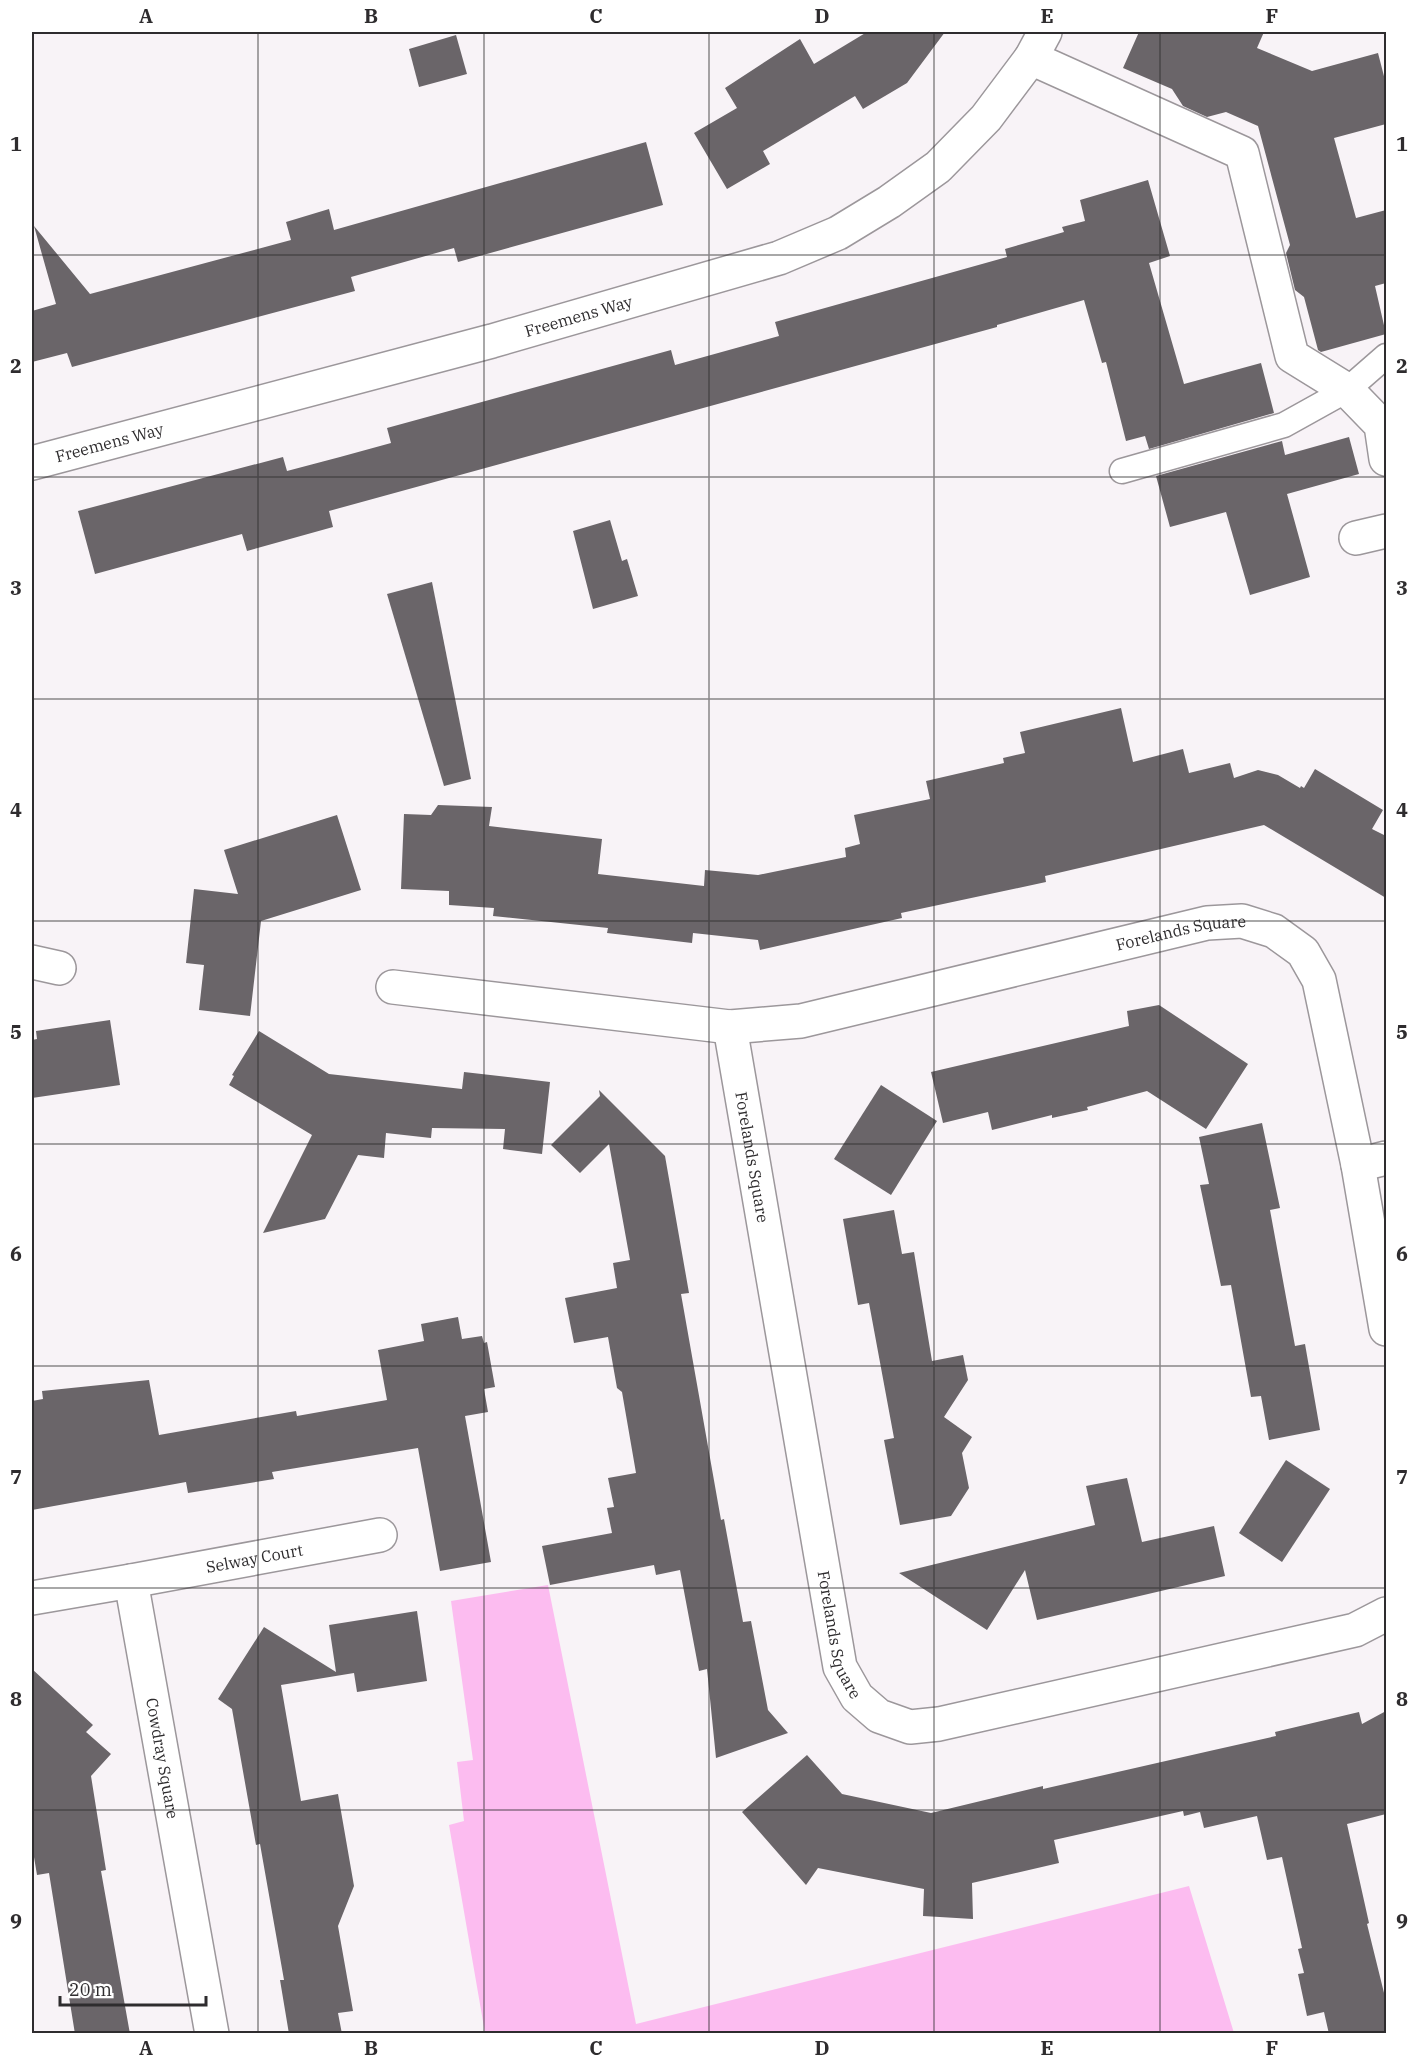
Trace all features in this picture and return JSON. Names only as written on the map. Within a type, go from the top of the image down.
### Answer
[{"type":"street","points":[[1038,45],[1242,153],[1293,357],[1347,390],[1381,425],[1386,459]]},
{"type":"street","name":"Freemens Way","points":[[32,463],[492,341],[778,258],[838,233],[889,202],[938,167],[986,118],[1038,45]]},
{"type":"street","name":"Forelands Square","points":[[393,987],[730,1027],[801,1021],[1206,923],[1242,921],[1274,931],[1303,952],[1319,981],[1372,1162],[1386,1329]]},
{"type":"street","name":"Forelands Square","points":[[730,1027],[840,1667],[857,1697],[879,1716],[910,1727],[939,1724],[1355,1630],[1386,1614]]},
{"type":"street","name":"Selway Court","points":[[131,1581],[380,1535]]},
{"type":"street","points":[[32,1598],[131,1581]]},
{"type":"street","name":"Cowdray Square","points":[[131,1581],[212,2034]]},
{"type":"lane","points":[[1122,471],[1284,425],[1347,390],[1386,356]]},
{"type":"shaded area","points":[[548,1585],[636,2024],[1189,1886],[1234,2033],[485,2033],[449,1825],[464,1821],[457,1762],[473,1760],[451,1601]]},
{"type":"building","points":[[867,32],[945,32],[907,83],[863,109],[855,96],[763,151],[770,164],[727,189],[694,133],[737,108],[725,88],[800,39],[814,64]]},
{"type":"building","points":[[1139,32],[1264,32],[1257,48],[1312,71],[1378,53],[1386,84],[1386,124],[1334,138],[1356,218],[1386,210],[1386,283],[1375,286],[1386,334],[1321,352],[1318,350],[1304,297],[1295,290],[1286,253],[1290,245],[1258,126],[1226,112],[1207,117],[1183,106],[1172,89],[1123,68]]},
{"type":"building","points":[[456,35],[467,74],[419,87],[409,49]]},
{"type":"building","points":[[646,142],[663,205],[458,262],[454,248],[351,277],[355,291],[72,367],[67,353],[32,362],[32,311],[56,304],[34,226],[90,294],[291,240],[286,222],[329,209],[334,230]]},
{"type":"building","points":[[1148,180],[1170,256],[1149,263],[1184,384],[1261,363],[1274,413],[1149,449],[1145,436],[1126,441],[1106,362],[1102,363],[1084,300],[997,325],[997,327],[329,511],[333,527],[247,551],[242,534],[95,574],[78,511],[283,457],[287,471],[340,457],[391,443],[387,428],[671,350],[675,365],[779,336],[775,322],[1007,257],[1005,249],[1064,232],[1062,227],[1085,221],[1080,200]]},
{"type":"building","points":[[1349,437],[1359,474],[1287,494],[1310,577],[1250,595],[1226,512],[1170,527],[1156,476],[1282,441],[1285,455]]},
{"type":"building","points":[[610,520],[622,561],[627,559],[638,596],[593,609],[573,531]]},
{"type":"building","points":[[432,582],[471,779],[444,786],[387,594]]},
{"type":"building","points":[[1121,708],[1133,762],[1183,749],[1189,773],[1230,763],[1234,778],[1258,770],[1278,775],[1300,788],[1301,786],[1304,788],[1315,769],[1383,810],[1372,829],[1386,836],[1386,898],[1264,825],[1045,876],[1046,882],[901,913],[902,918],[760,950],[758,940],[693,933],[692,943],[607,933],[608,928],[493,916],[494,908],[449,905],[449,891],[401,889],[404,814],[431,815],[438,805],[492,807],[489,826],[602,839],[598,874],[704,886],[705,870],[758,875],[846,857],[845,848],[860,844],[854,815],[930,799],[926,781],[1004,763],[1003,758],[1025,753],[1020,732]]},
{"type":"building","points":[[337,815],[361,890],[261,921],[250,1016],[199,1010],[204,965],[186,963],[194,889],[238,894],[224,850]]},
{"type":"building","points":[[1159,1005],[1248,1064],[1206,1129],[1147,1091],[1087,1107],[1088,1110],[1052,1118],[1052,1115],[992,1130],[988,1112],[943,1123],[931,1072],[1129,1026],[1127,1011]]},
{"type":"building","points":[[110,1020],[120,1085],[32,1098],[32,1040],[37,1039],[36,1031]]},
{"type":"building","points":[[259,1031],[329,1074],[462,1089],[464,1072],[550,1082],[542,1154],[503,1149],[505,1129],[432,1128],[431,1138],[386,1133],[384,1158],[358,1155],[325,1219],[263,1233],[312,1135],[229,1085],[234,1076],[232,1075]]},
{"type":"building","points":[[881,1085],[937,1121],[891,1195],[834,1159]]},
{"type":"building","points":[[599,1090],[665,1156],[689,1293],[681,1294],[721,1520],[724,1519],[743,1622],[751,1621],[768,1710],[788,1733],[716,1758],[707,1669],[699,1671],[680,1570],[656,1575],[654,1565],[550,1585],[542,1546],[612,1533],[607,1508],[614,1507],[608,1478],[636,1473],[622,1392],[617,1388],[608,1337],[574,1343],[565,1298],[617,1288],[613,1263],[630,1260],[609,1144],[580,1173],[551,1145],[600,1096]]},
{"type":"building","points":[[1262,1123],[1280,1208],[1270,1210],[1295,1346],[1305,1344],[1320,1430],[1269,1440],[1261,1396],[1251,1397],[1231,1285],[1221,1286],[1200,1185],[1209,1184],[1199,1137]]},
{"type":"building","points":[[894,1210],[902,1254],[914,1252],[932,1361],[963,1355],[968,1380],[944,1417],[972,1437],[962,1453],[969,1488],[951,1516],[900,1525],[884,1440],[894,1438],[869,1303],[858,1305],[843,1219]]},
{"type":"building","points":[[458,1317],[462,1339],[482,1336],[484,1343],[487,1342],[495,1387],[484,1389],[488,1412],[465,1416],[491,1562],[440,1571],[418,1448],[272,1472],[274,1479],[188,1493],[186,1482],[32,1510],[32,1401],[43,1399],[42,1391],[149,1380],[159,1435],[296,1411],[297,1416],[387,1400],[378,1350],[424,1341],[421,1324]]},
{"type":"building","points":[[1286,1460],[1330,1489],[1282,1562],[1239,1533]]},
{"type":"building","points":[[1127,1478],[1142,1542],[1214,1526],[1225,1576],[1037,1620],[1025,1570],[987,1630],[899,1573],[1095,1525],[1086,1486]]},
{"type":"building","points":[[417,1611],[427,1681],[357,1692],[354,1673],[281,1685],[301,1801],[338,1794],[354,1886],[338,1926],[353,2011],[338,2013],[342,2034],[289,2034],[280,1980],[284,1980],[260,1844],[256,1845],[232,1709],[218,1699],[264,1627],[336,1672],[329,1625]]},
{"type":"building","points":[[32,1669],[93,1725],[86,1732],[111,1754],[91,1776],[106,1870],[101,1871],[130,2034],[75,2034],[49,1873],[37,1875],[32,1845]]},
{"type":"building","points":[[1386,1711],[1386,1814],[1347,1824],[1369,1923],[1367,1924],[1386,2001],[1386,2034],[1329,2034],[1324,2012],[1307,2016],[1298,1974],[1304,1973],[1298,1949],[1302,1948],[1282,1857],[1267,1860],[1257,1816],[1204,1828],[1200,1812],[1184,1816],[1183,1811],[1054,1840],[1059,1863],[972,1883],[973,1919],[923,1916],[924,1889],[818,1868],[806,1885],[742,1812],[807,1755],[842,1794],[931,1813],[1043,1786],[1043,1789],[1276,1736],[1275,1732],[1359,1712],[1362,1724]]}]
